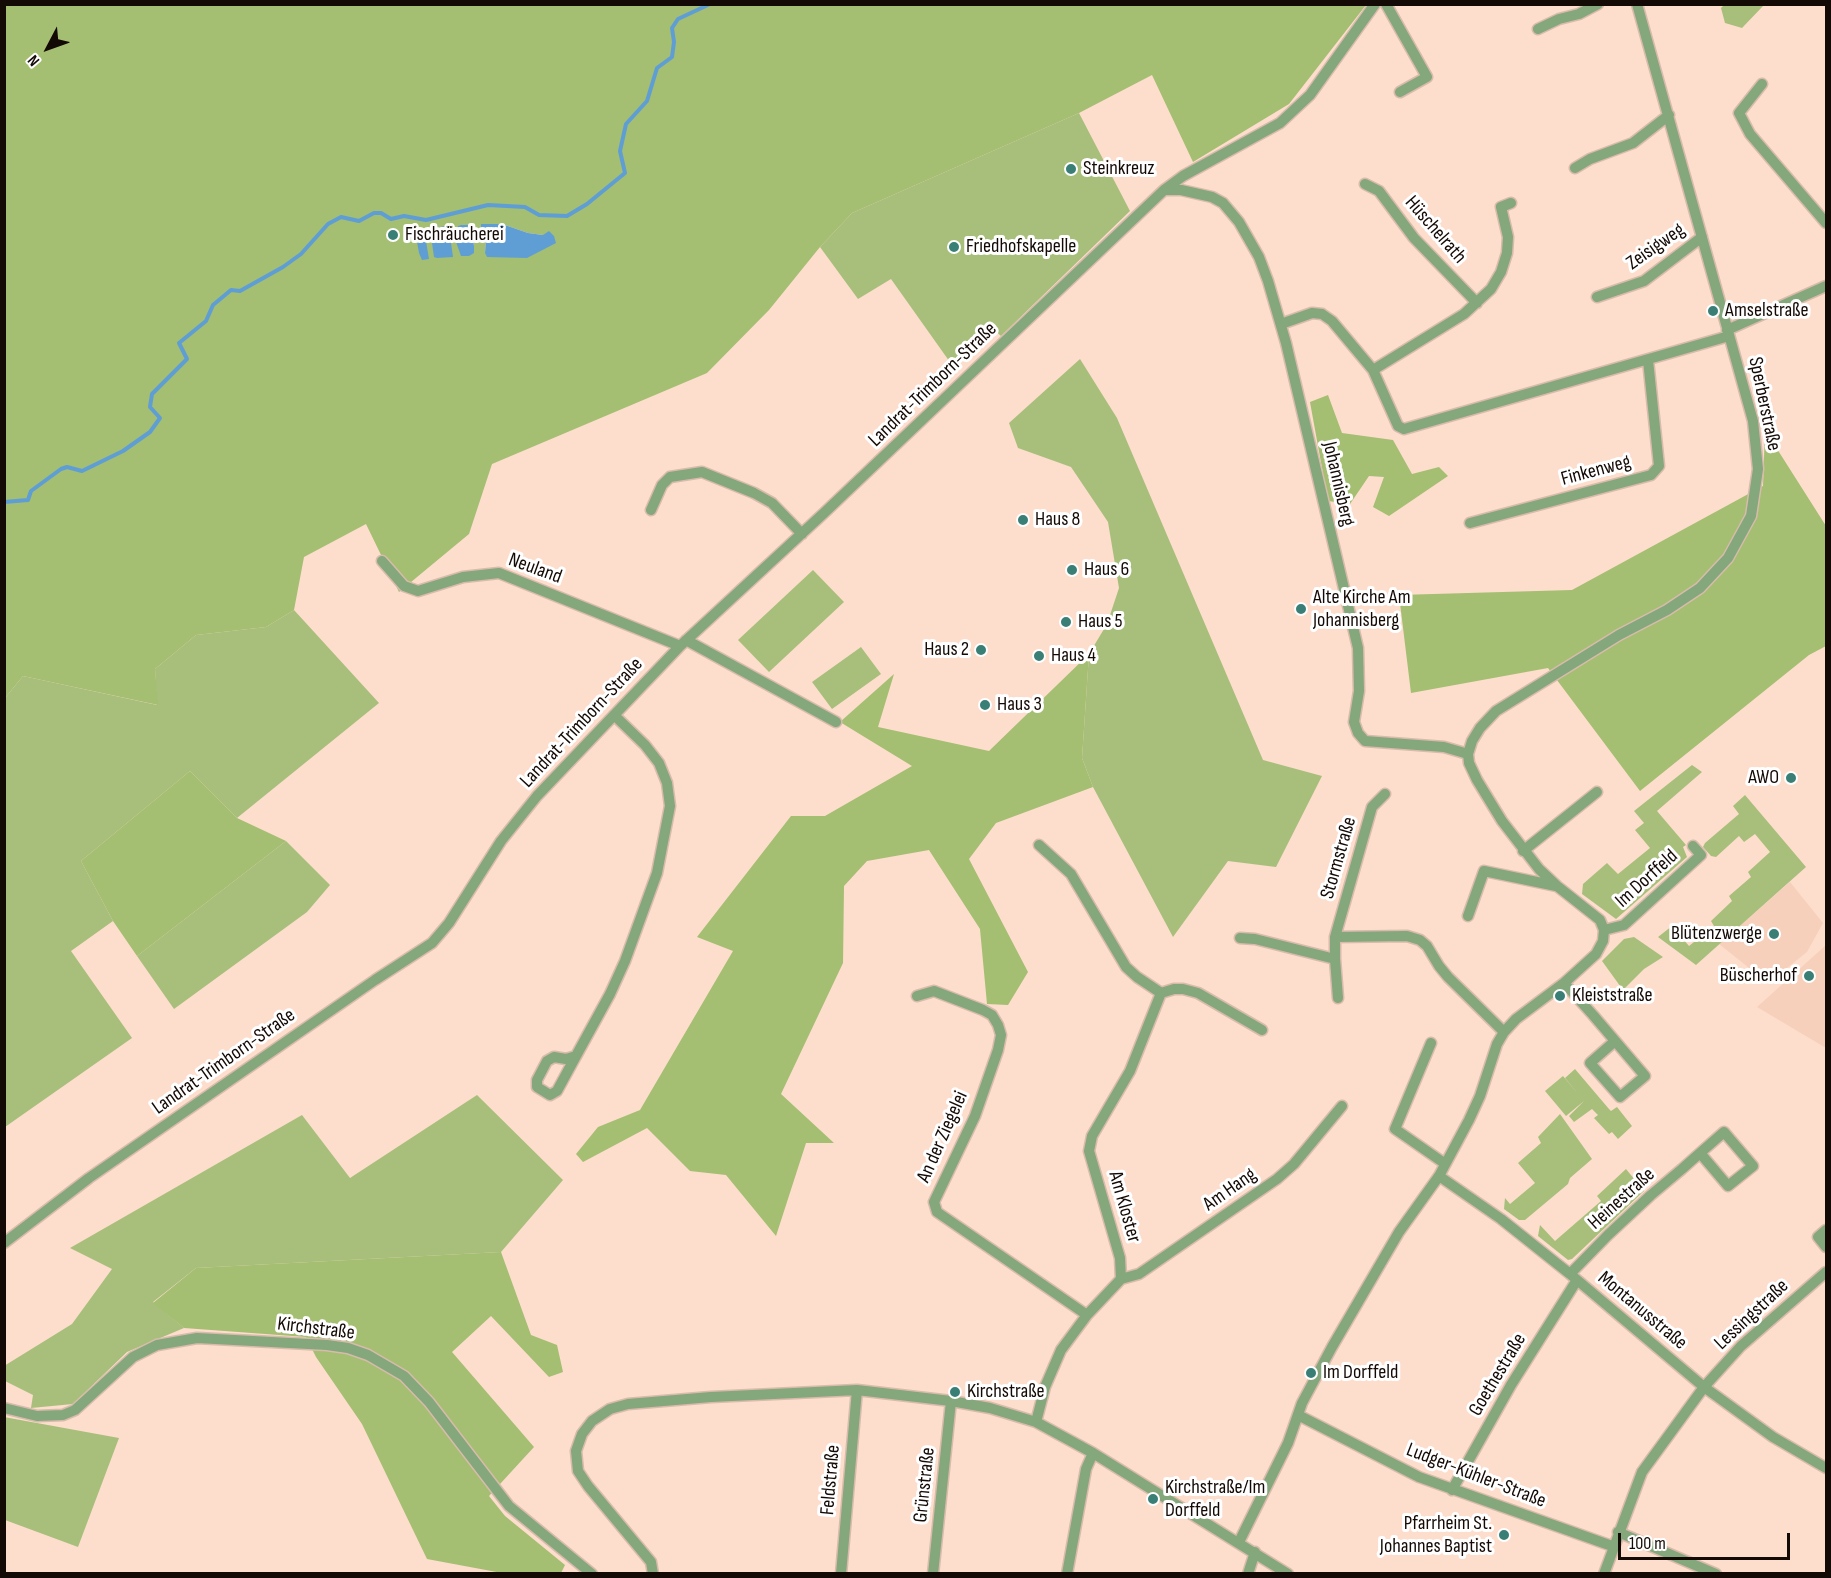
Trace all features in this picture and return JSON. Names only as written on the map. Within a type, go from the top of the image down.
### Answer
[{"type":"street","name":"Landrat-Trimborn-Straße","points":[[4,1243],[89,1178],[432,943],[449,923],[501,841],[537,795],[683,643],[802,534],[1164,190],[1183,176],[1280,123],[1310,95],[1375,4]]},
{"type":"street","points":[[1386,4],[1427,76],[1400,92]]},
{"type":"street","points":[[1538,29],[1559,19],[1580,14],[1598,4]]},
{"type":"street","name":"Sperberstraße","points":[[1468,754],[1472,741],[1480,728],[1496,711],[1619,635],[1667,610],[1700,588],[1728,558],[1751,516],[1758,468],[1751,412],[1637,4]]},
{"type":"street","points":[[1762,84],[1739,113],[1750,134],[1827,223]]},
{"type":"street","points":[[1575,168],[1590,159],[1633,143],[1669,115]]},
{"type":"street","name":"Hüschelrath","points":[[1365,184],[1379,190],[1414,238],[1477,303]]},
{"type":"street","name":"Johannisberg","points":[[1164,190],[1181,190],[1212,197],[1222,203],[1239,222],[1259,257],[1281,324],[1358,648],[1359,691],[1354,722],[1358,733],[1365,741],[1444,747],[1468,754]]},
{"type":"street","points":[[1373,370],[1464,314],[1491,289],[1501,272],[1507,253],[1508,237],[1501,207],[1511,202]]},
{"type":"street","name":"Zeisigweg","points":[[1597,297],[1644,281],[1702,237]]},
{"type":"street","points":[[1281,324],[1312,313],[1322,314],[1344,333],[1373,370],[1398,426],[1404,429],[1648,360],[1728,333],[1827,286]]},
{"type":"street","name":"Finkenweg","points":[[1470,523],[1651,475],[1659,466],[1648,360]]},
{"type":"street","points":[[651,510],[662,485],[670,477],[702,472],[754,493],[772,503],[802,534]]},
{"type":"street","name":"Neuland","points":[[382,561],[404,586],[418,591],[463,577],[499,573],[683,643],[836,722]]},
{"type":"street","points":[[576,1056],[625,961],[657,873],[670,806],[667,783],[659,763],[645,745],[614,715]]},
{"type":"street","name":"Im Dorffeld","points":[[1239,1542],[1288,1443],[1302,1402],[1332,1347],[1399,1232],[1439,1176],[1480,1096],[1497,1044],[1504,1032],[1516,1019],[1564,983],[1596,954],[1603,941],[1604,930],[1600,920],[1557,886],[1523,851],[1502,822],[1477,780],[1469,763],[1468,754]]},
{"type":"street","points":[[1523,851],[1597,792]]},
{"type":"street","name":"Stormstraße","points":[[1338,998],[1335,937],[1372,807],[1385,794]]},
{"type":"street","points":[[1039,845],[1071,874],[1126,967],[1137,977],[1161,993],[1182,988],[1198,993],[1262,1030]]},
{"type":"street","name":"Im Dorffeld","points":[[1604,930],[1624,925],[1701,855],[1693,846]]},
{"type":"street","points":[[1468,916],[1484,870],[1557,886]]},
{"type":"street","points":[[1335,937],[1407,936],[1420,940],[1427,946],[1448,977],[1504,1032]]},
{"type":"street","points":[[1240,938],[1255,939],[1335,959]]},
{"type":"street","points":[[1564,983],[1615,1041],[1645,1076],[1620,1097],[1590,1063],[1615,1041]]},
{"type":"street","name":"An der Ziegelei","points":[[917,996],[934,991],[983,1010],[992,1015],[1001,1035],[998,1050],[972,1122],[934,1202],[938,1212],[1087,1315]]},
{"type":"street","name":"Am Kloster","points":[[1121,1280],[1120,1258],[1089,1151],[1092,1136],[1130,1071],[1161,993]]},
{"type":"street","points":[[1431,1043],[1395,1129],[1444,1163]]},
{"type":"street","name":"Am Hang","points":[[1121,1280],[1139,1274],[1277,1179],[1294,1164],[1342,1106]]},
{"type":"street","name":"Heinestraße","points":[[1574,1277],[1616,1227],[1700,1153],[1724,1132],[1753,1166],[1728,1186],[1700,1153]]},
{"type":"street","name":"Montanusstraße","points":[[1439,1176],[1501,1219],[1574,1277],[1704,1387],[1773,1437],[1827,1468]]},
{"type":"street","points":[[1827,1230],[1818,1237],[1827,1247]]},
{"type":"street","name":"Lessingstraße","points":[[1604,1574],[1612,1546],[1642,1472],[1704,1387],[1741,1346],[1827,1272]]},
{"type":"street","name":"Goethestraße","points":[[1452,1490],[1574,1277]]},
{"type":"street","points":[[1036,1422],[1052,1368],[1067,1341],[1087,1315],[1121,1280]]},
{"type":"street","name":"Kirchstraße","points":[[4,1408],[37,1416],[63,1415],[75,1410],[133,1357],[157,1345],[197,1338],[348,1348],[368,1355],[404,1376],[429,1402],[509,1506],[592,1574]]},
{"type":"street","points":[[653,1574],[651,1562],[578,1471],[576,1450],[582,1434],[592,1421],[610,1409],[645,1402],[857,1390],[951,1401],[990,1408],[1036,1422],[1093,1453],[1288,1574]]},
{"type":"street","name":"Feldstraße","points":[[841,1574],[857,1390]]},
{"type":"street","name":"Grünstraße","points":[[933,1574],[951,1401]]},
{"type":"street","name":"Ludger-Kühler-Straße","points":[[1298,1415],[1419,1477],[1612,1546]]},
{"type":"street","points":[[1067,1574],[1086,1469],[1093,1453]]},
{"type":"street","points":[[1618,1532],[1716,1574]]},
{"type":"street","points":[[1248,1574],[1255,1552]]},
{"type":"shaded area","name":"Blütenzwerge","points":[[1790,882],[1823,923],[1807,952],[1768,983],[1719,944]]},
{"type":"shaded area","name":"Büscherhof","points":[[1826,945],[1826,1048],[1757,1007]]},
{"type":"green space","points":[[5,5],[1366,5],[1289,104],[1193,162],[1152,75],[1079,113],[852,213],[820,247],[769,310],[707,373],[492,464],[469,534],[399,592],[366,524],[304,557],[294,610],[266,627],[196,635],[155,669],[158,705],[23,676],[5,698]],"holes":[[[481,224],[502,224],[528,233],[543,235],[485,253],[486,238]],[[471,225],[474,246],[456,242],[458,226]]]},
{"type":"green space","points":[[1724,5],[1764,5],[1742,28],[1725,23],[1721,8]]},
{"type":"green space","points":[[1079,113],[1130,211],[1001,336],[991,327],[952,365],[891,279],[858,299],[820,247],[852,213]]},
{"type":"green space","points":[[1080,359],[1117,418],[1263,760],[1322,776],[1276,867],[1228,861],[1173,937],[1093,787],[1082,758],[1089,654],[1107,624],[1119,588],[1108,522],[1071,467],[1018,448],[1009,423]]},
{"type":"green space","points":[[1328,395],[1342,433],[1393,440],[1412,474],[1439,467],[1448,476],[1389,516],[1373,507],[1384,477],[1369,476],[1350,504],[1328,501],[1310,402]]},
{"type":"green space","points":[[1765,430],[1826,526],[1826,646],[1809,655],[1640,791],[1548,668],[1411,693],[1399,595],[1572,590],[1763,486]]},
{"type":"green space","points":[[813,570],[844,602],[769,672],[738,640]]},
{"type":"green space","points":[[294,610],[379,703],[237,818],[190,771],[81,861],[113,921],[71,951],[132,1038],[5,1127],[5,698],[23,676],[157,705],[155,669],[196,635],[266,627]]},
{"type":"green space","points":[[861,647],[881,674],[832,709],[812,682]]},
{"type":"green space","points":[[1089,654],[1082,758],[1093,787],[996,823],[969,859],[1028,972],[1008,1005],[987,1004],[980,929],[929,850],[867,861],[844,886],[843,963],[781,1094],[834,1143],[806,1143],[776,1236],[726,1175],[690,1171],[647,1128],[583,1162],[576,1154],[598,1127],[640,1110],[733,951],[697,937],[791,816],[825,816],[912,766],[840,722],[894,674],[878,727],[989,751]]},
{"type":"green space","points":[[1692,765],[1702,772],[1657,811],[1686,845],[1683,847],[1687,857],[1616,919],[1582,894],[1583,884],[1607,863],[1618,874],[1650,848],[1635,830],[1644,823],[1634,811]]},
{"type":"green space","points":[[190,771],[237,818],[286,841],[137,956],[113,921],[81,861]]},
{"type":"green space","points":[[1745,795],[1806,867],[1696,965],[1658,937],[1672,926],[1689,946],[1714,926],[1711,921],[1732,901],[1729,896],[1751,877],[1748,872],[1770,852],[1755,834],[1744,842],[1739,836],[1716,857],[1711,856],[1703,847],[1739,814],[1733,806]]},
{"type":"green space","points":[[286,841],[330,885],[307,912],[174,1009],[137,956]]},
{"type":"green space","points":[[1634,937],[1663,957],[1644,969],[1623,990],[1602,961],[1624,939]]},
{"type":"green space","points":[[1575,1069],[1611,1111],[1617,1107],[1632,1126],[1618,1139],[1612,1132],[1609,1134],[1594,1118],[1598,1115],[1592,1109],[1574,1122],[1569,1116],[1584,1101],[1566,1116],[1545,1091],[1563,1076],[1578,1094],[1565,1078]]},
{"type":"green space","points":[[477,1095],[563,1180],[501,1252],[196,1268],[153,1302],[184,1328],[127,1352],[73,1404],[31,1408],[33,1395],[5,1381],[4,1366],[72,1324],[112,1269],[70,1248],[302,1115],[350,1178]]},
{"type":"green space","points":[[1560,1114],[1592,1159],[1570,1178],[1568,1184],[1525,1220],[1519,1220],[1504,1209],[1505,1198],[1510,1204],[1535,1183],[1518,1163],[1541,1143],[1538,1137]]},
{"type":"green space","points":[[1626,1169],[1644,1191],[1572,1259],[1568,1260],[1538,1236],[1540,1225],[1555,1241],[1601,1201],[1597,1196]]},
{"type":"green space","points":[[501,1252],[531,1335],[557,1345],[563,1372],[549,1377],[491,1316],[452,1352],[534,1447],[489,1496],[505,1516],[565,1565],[561,1573],[502,1573],[427,1559],[362,1424],[316,1357],[306,1337],[184,1328],[153,1303],[196,1268]]},
{"type":"green space","points":[[4,1417],[119,1438],[78,1547],[5,1520]]},
{"type":"water","points":[[481,224],[502,224],[528,233],[543,235],[549,231],[556,243],[527,258],[487,257],[486,238],[481,231]]},
{"type":"water","points":[[471,225],[474,253],[469,256],[461,256],[456,242],[458,226]]},
{"type":"water","points":[[446,226],[449,228],[453,257],[434,257],[430,229]]},
{"type":"water","points":[[424,229],[429,259],[422,260],[415,230]]},
{"type":"waterway","points":[[4,502],[28,500],[31,491],[61,469],[67,467],[82,471],[123,451],[150,432],[160,418],[150,407],[152,394],[187,359],[179,343],[206,321],[213,305],[231,290],[240,291],[283,267],[301,254],[328,224],[341,217],[359,221],[374,213],[381,213],[391,219],[404,216],[426,220],[488,205],[525,207],[539,215],[567,216],[587,204],[625,173],[620,151],[626,124],[647,101],[657,68],[672,57],[674,42],[672,28],[678,19],[710,4]]},
{"type":"place","name":"Steinkreuz","points":[[1071,169]]},
{"type":"place","name":"Fischräucherei","points":[[393,235]]},
{"type":"place","name":"Friedhofskapelle","points":[[954,247]]},
{"type":"place","name":"Amselstraße","points":[[1713,311]]},
{"type":"place","name":"Haus 8","points":[[1023,520]]},
{"type":"place","name":"Haus 6","points":[[1072,570]]},
{"type":"place","name":"Alte Kirche Am Johannisberg","points":[[1301,609]]},
{"type":"place","name":"Haus 5","points":[[1066,622]]},
{"type":"place","name":"Haus 2","points":[[981,650]]},
{"type":"place","name":"Haus 4","points":[[1039,656]]},
{"type":"place","name":"Haus 3","points":[[985,705]]},
{"type":"place","name":"AWO","points":[[1791,778]]},
{"type":"place","name":"Blütenzwerge","points":[[1774,934]]},
{"type":"place","name":"Büscherhof","points":[[1809,976]]},
{"type":"place","name":"Kleiststraße","points":[[1560,996]]},
{"type":"place","name":"Im Dorffeld","points":[[1311,1373]]},
{"type":"place","name":"Kirchstraße","points":[[955,1392]]},
{"type":"place","name":"Kirchstraße/Im Dorffeld","points":[[1153,1499]]},
{"type":"place","name":"Pfarrheim St. Johannes Baptist","points":[[1504,1535]]}]
